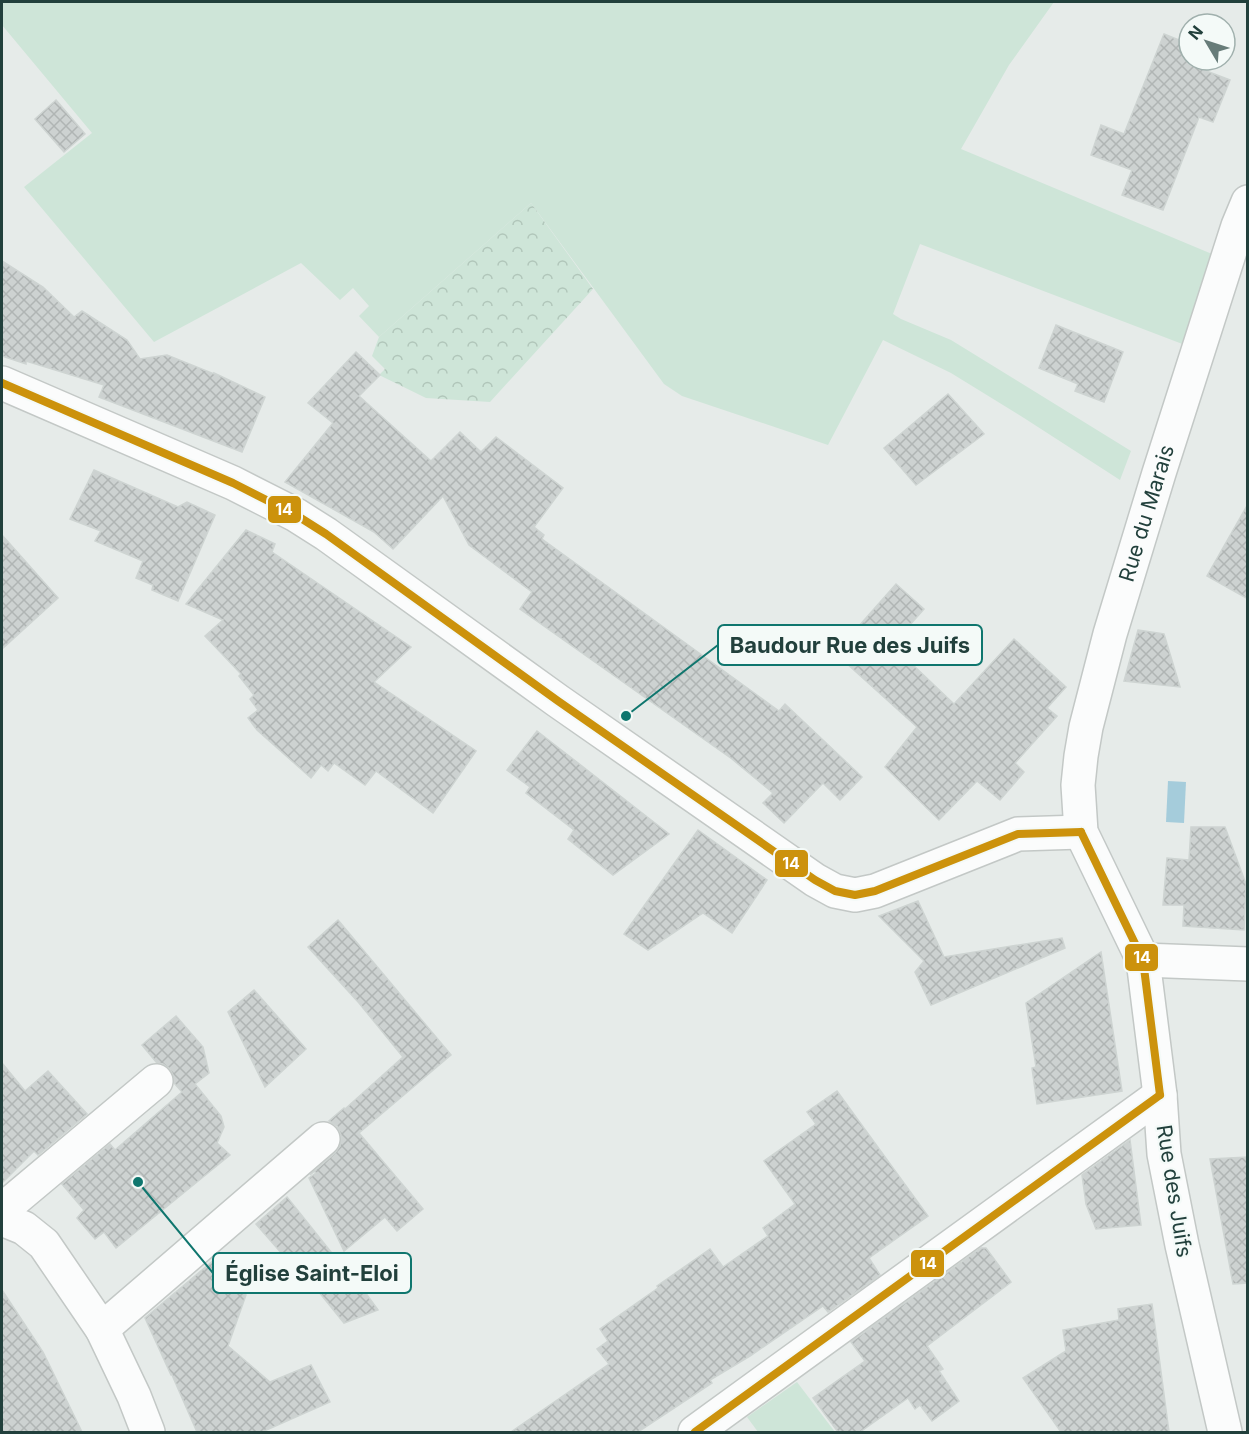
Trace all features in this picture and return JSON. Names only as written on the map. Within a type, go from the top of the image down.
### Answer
[{"type":"street","name":"Rue du Marais","points":[[1082,832],[1078,785],[1081,756],[1086,727],[1110,634],[1159,472],[1248,202]]},
{"type":"street","points":[[2,382],[234,483],[306,522],[336,541],[567,708],[815,880],[835,891],[855,895],[875,891],[1018,834],[1082,832]]},
{"type":"street","name":"Rue des Juifs","points":[[1082,832],[1143,960],[1160,1095],[1164,1155],[1225,1432]]},
{"type":"street","points":[[1143,960],[1248,964]]},
{"type":"street","points":[[2,1210],[156,1081]]},
{"type":"street","points":[[695,1432],[1160,1095]]},
{"type":"street","points":[[102,1329],[323,1139]]},
{"type":"street","points":[[2,1219],[24,1228],[44,1244],[102,1329],[134,1396],[148,1432]]},
{"type":"green space","points":[[2,2],[1054,2],[1009,65],[961,149],[1212,254],[1185,345],[920,244],[893,314],[951,340],[1131,451],[1120,480],[951,373],[883,340],[828,445],[682,396],[664,384],[531,203],[379,337],[359,316],[369,306],[353,288],[340,300],[301,263],[154,342],[24,187],[92,133],[2,25]]},
{"type":"green space","points":[[531,203],[593,289],[490,402],[426,398],[379,375],[385,369],[372,356],[379,337]]},
{"type":"green space","points":[[797,1382],[835,1432],[758,1432],[747,1417]]},
{"type":"water","points":[[1168,781],[1186,782],[1184,823],[1166,822]]},
{"type":"building","points":[[1164,34],[1177,39],[1177,72],[1209,72],[1230,80],[1213,122],[1199,117],[1163,210],[1122,195],[1132,170],[1091,155],[1101,125],[1124,134]]},
{"type":"building","points":[[56,100],[85,134],[64,152],[35,119]]},
{"type":"building","points":[[2,261],[43,287],[74,317],[82,311],[127,340],[140,359],[167,355],[214,373],[265,397],[242,452],[99,397],[104,385],[2,356]]},
{"type":"building","points":[[1056,325],[1123,352],[1104,402],[1075,391],[1078,384],[1039,368]]},
{"type":"building","points":[[356,352],[380,375],[359,396],[431,461],[460,432],[481,452],[496,437],[563,488],[534,527],[544,535],[542,539],[779,711],[785,704],[862,777],[840,800],[823,783],[784,823],[763,803],[773,793],[732,759],[520,609],[532,592],[469,545],[443,496],[393,549],[374,532],[285,482],[333,423],[308,403]]},
{"type":"building","points":[[948,394],[984,434],[916,485],[884,448]]},
{"type":"building","points":[[94,470],[178,507],[187,502],[215,515],[178,601],[152,590],[153,585],[136,578],[143,561],[95,541],[101,531],[70,519]]},
{"type":"building","points":[[1248,504],[1248,599],[1207,576]]},
{"type":"building","points":[[246,530],[275,544],[272,552],[411,647],[374,682],[476,751],[433,813],[376,771],[365,785],[334,763],[328,771],[321,765],[311,778],[257,730],[248,718],[258,710],[250,699],[254,695],[239,676],[241,674],[205,636],[223,620],[186,604]]},
{"type":"building","points":[[2,535],[58,598],[2,649]]},
{"type":"building","points":[[896,584],[924,609],[892,645],[954,704],[1014,639],[1066,687],[1047,708],[1057,716],[1015,763],[1024,772],[1000,800],[977,781],[939,820],[885,767],[917,727],[835,653]]},
{"type":"building","points":[[1138,630],[1164,634],[1180,687],[1124,681]]},
{"type":"building","points":[[537,731],[669,834],[613,875],[568,839],[574,830],[526,793],[530,787],[507,770]]},
{"type":"building","points":[[1191,827],[1225,827],[1246,884],[1244,930],[1183,926],[1184,905],[1163,905],[1167,858],[1189,860]]},
{"type":"building","points":[[698,830],[767,880],[732,933],[703,913],[648,950],[624,934]]},
{"type":"building","points":[[918,901],[944,957],[1062,938],[1065,948],[931,1005],[915,972],[924,961],[879,916]]},
{"type":"building","points":[[338,920],[451,1055],[359,1133],[423,1209],[397,1231],[385,1217],[344,1251],[309,1178],[316,1173],[314,1171],[340,1146],[341,1135],[337,1126],[329,1121],[403,1057],[359,1003],[308,947]]},
{"type":"building","points":[[1101,952],[1122,1091],[1037,1104],[1032,1068],[1036,1067],[1026,1003]]},
{"type":"building","points":[[254,990],[306,1049],[265,1087],[228,1012]]},
{"type":"building","points":[[176,1016],[203,1047],[209,1073],[195,1084],[221,1116],[224,1127],[217,1143],[230,1155],[116,1248],[104,1232],[95,1239],[77,1218],[84,1210],[62,1184],[110,1144],[115,1150],[182,1092],[174,1083],[170,1069],[157,1063],[142,1045]]},
{"type":"building","points":[[2,1063],[25,1091],[48,1071],[87,1114],[38,1155],[34,1151],[2,1183]]},
{"type":"building","points":[[837,1091],[928,1216],[869,1258],[880,1275],[828,1312],[823,1306],[750,1356],[710,1380],[712,1383],[638,1432],[511,1432],[609,1364],[597,1349],[608,1341],[600,1329],[710,1249],[723,1267],[768,1236],[763,1228],[795,1204],[764,1161],[816,1124],[807,1112]]},
{"type":"building","points":[[1130,1140],[1141,1225],[1096,1229],[1086,1204],[1082,1175]]},
{"type":"building","points":[[1248,1157],[1248,1283],[1233,1284],[1210,1159]]},
{"type":"building","points":[[287,1197],[335,1257],[338,1255],[378,1310],[344,1323],[293,1260],[290,1263],[256,1224]]},
{"type":"building","points":[[981,1248],[986,1248],[1011,1282],[927,1346],[943,1369],[939,1371],[959,1401],[932,1421],[920,1405],[915,1409],[908,1398],[860,1432],[838,1432],[813,1398],[865,1361],[851,1342]]},
{"type":"building","points":[[214,1260],[246,1295],[228,1346],[270,1382],[311,1365],[330,1402],[262,1432],[197,1432],[145,1318]]},
{"type":"building","points":[[2,1290],[43,1352],[82,1432],[2,1432]]},
{"type":"building","points":[[1152,1304],[1169,1432],[1061,1432],[1023,1378],[1066,1351],[1063,1330],[1119,1320],[1118,1309]]},
{"type":"transit line","name":"14","points":[[2,383],[233,483],[296,515],[326,534],[558,701],[815,880],[835,891],[855,895],[875,891],[1018,834],[1081,832]]},
{"type":"transit line","name":"14","points":[[1081,832],[1143,960],[1160,1095]]},
{"type":"transit line","name":"14","points":[[695,1432],[1160,1095]]},
{"type":"place","name":"Baudour Rue des Juifs","points":[[626,716]]},
{"type":"place","name":"Église Saint-Eloi","points":[[138,1182]]}]
